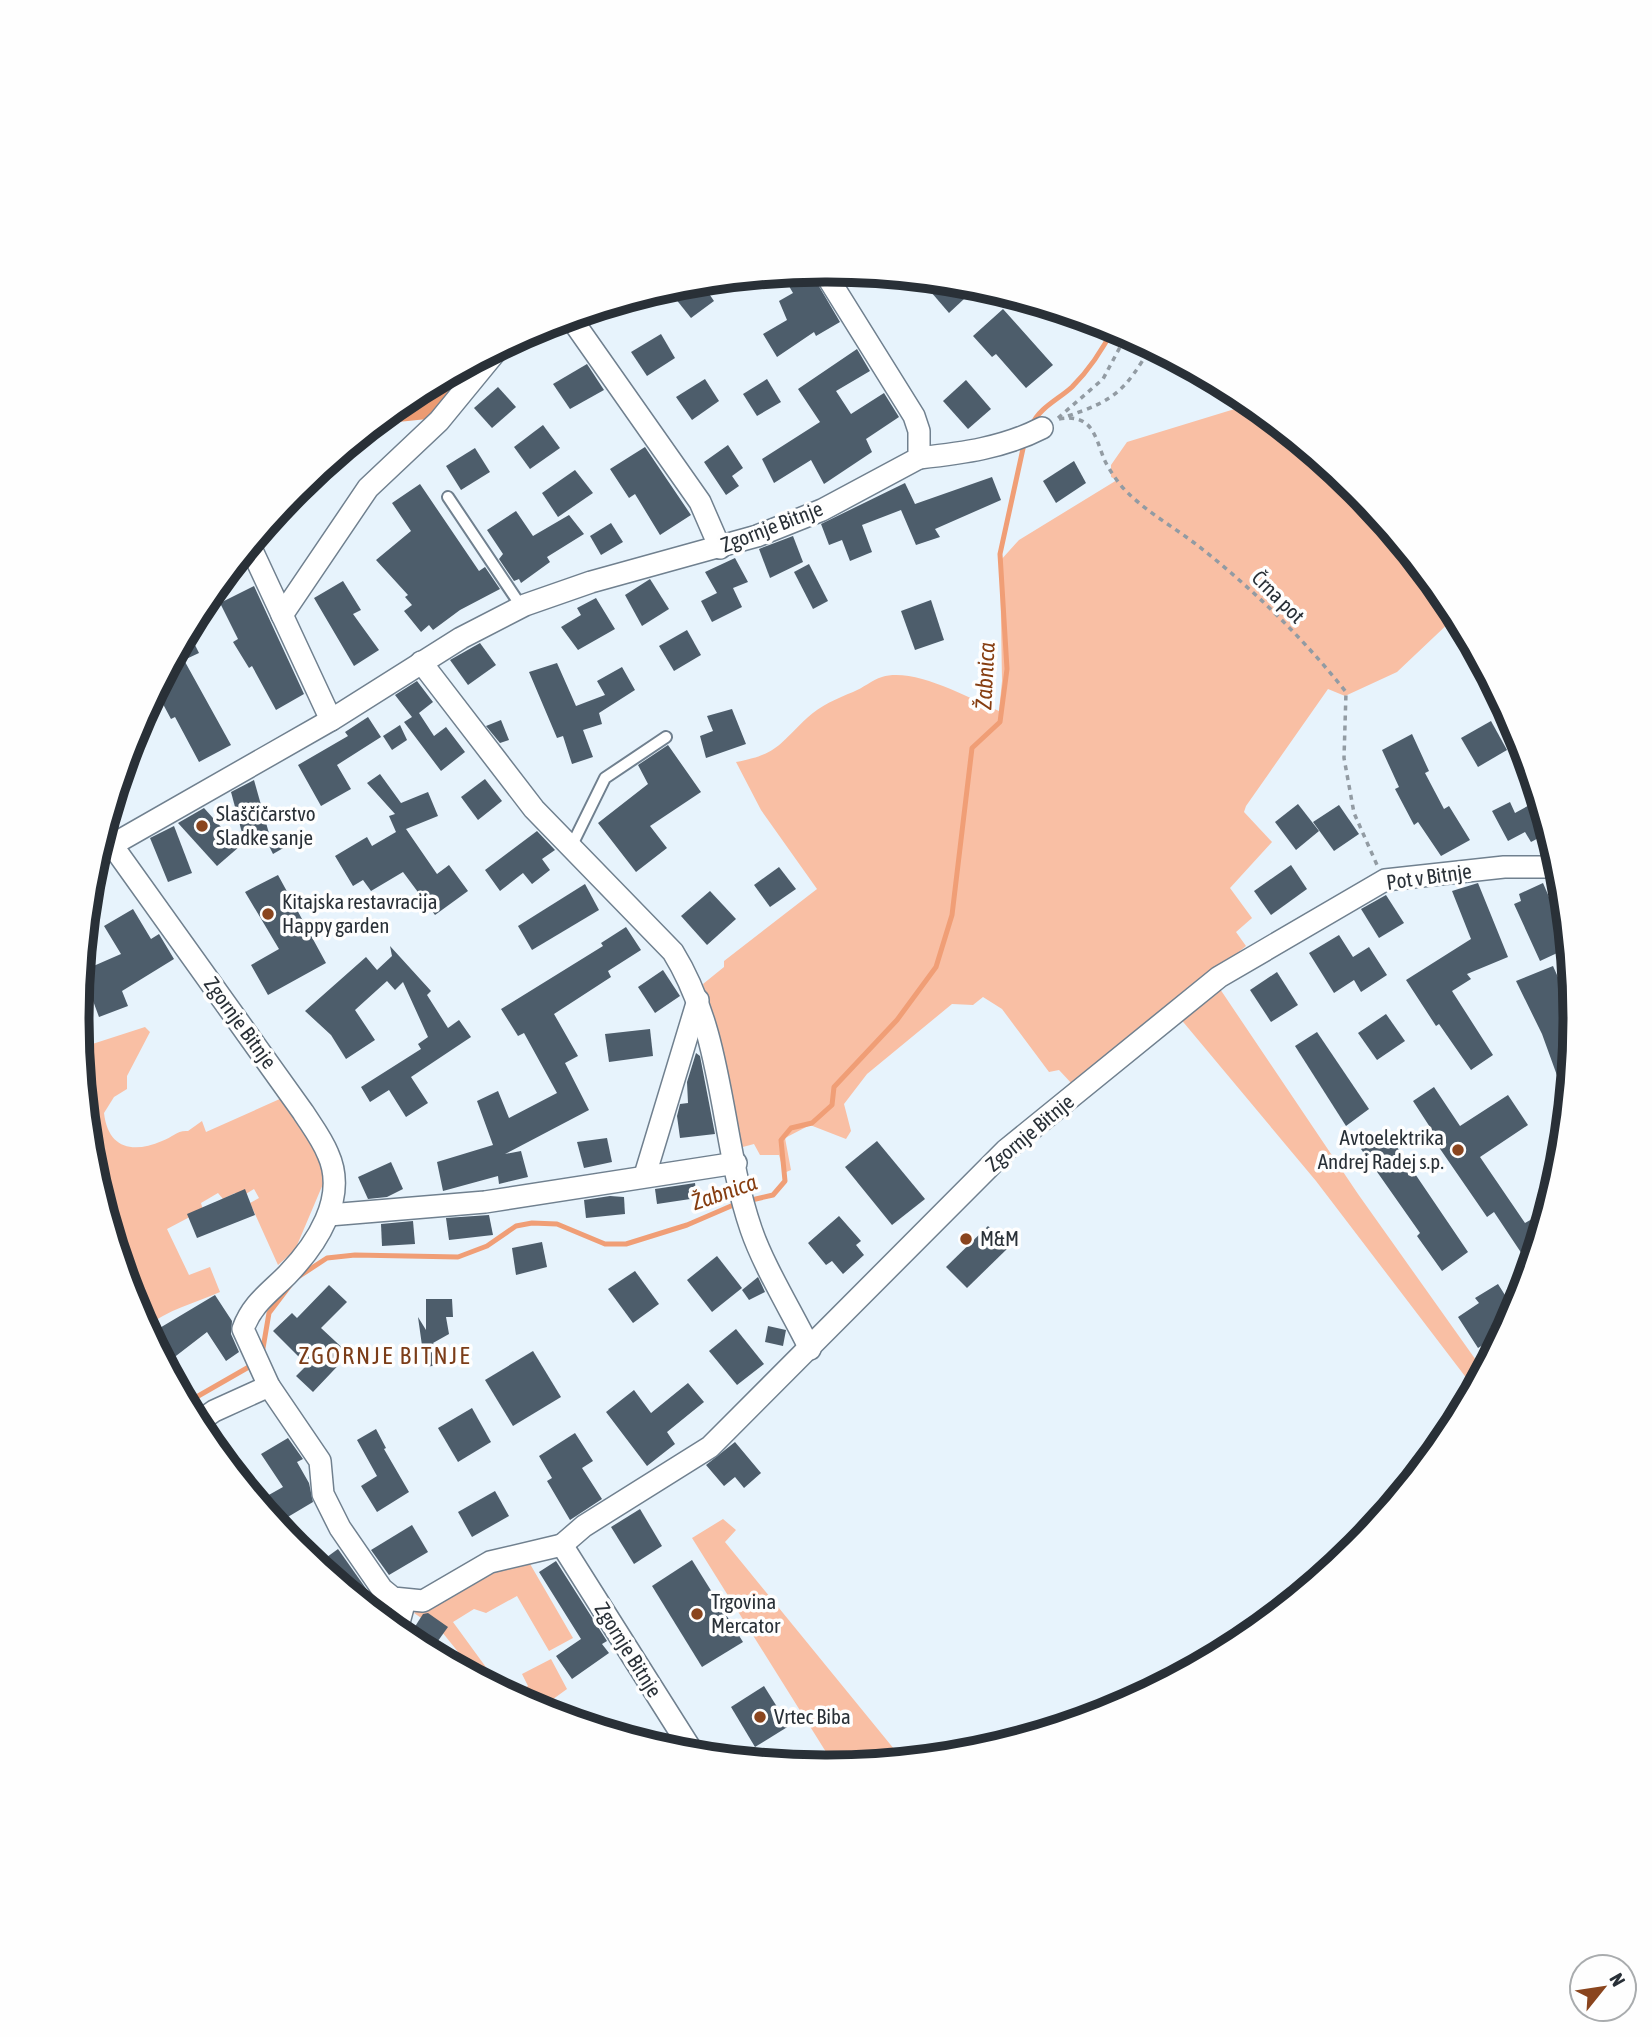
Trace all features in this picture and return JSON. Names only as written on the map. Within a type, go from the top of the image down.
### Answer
[{"type":"street","points":[[830,282],[914,416],[919,431],[919,458],[987,449],[1018,441],[1049,424]]},
{"type":"street","points":[[576,326],[700,502],[720,548]]},
{"type":"street","points":[[282,615],[368,488],[439,421],[484,367]]},
{"type":"street","name":"Zgornje Bitnje","points":[[111,839],[331,720],[421,662],[522,606],[591,582],[720,548],[822,510],[919,458]]},
{"type":"street","points":[[254,555],[331,720]]},
{"type":"street","points":[[421,662],[534,809],[673,951],[698,1000],[722,1089],[751,1229],[810,1349]]},
{"type":"street","name":"Zgornje Bitnje","points":[[109,850],[318,1136],[333,1171],[329,1215],[305,1254],[265,1293],[248,1316],[243,1329],[265,1380],[320,1461],[323,1494],[340,1528],[382,1589],[393,1598],[405,1600],[423,1601],[489,1562],[562,1545],[584,1526],[710,1447],[810,1349],[907,1246],[1006,1150],[1219,977],[1273,943]]},
{"type":"street","name":"Pot v Bitnje","points":[[1273,943],[1385,880],[1504,867],[1547,867]]},
{"type":"street","points":[[645,1175],[698,1000]]},
{"type":"street","points":[[329,1215],[485,1202],[645,1175],[736,1163]]},
{"type":"street","points":[[206,1417],[265,1380]]},
{"type":"street","name":"Zgornje Bitnje","points":[[562,1545],[686,1742]]},
{"type":"street","points":[[400,1619],[405,1600]]},
{"type":"lane","points":[[448,497],[522,606]]},
{"type":"lane","points":[[572,848],[606,778],[666,737]]},
{"type":"path","points":[[1049,424],[1102,379],[1121,344]]},
{"type":"path","points":[[1049,424],[1103,404],[1130,382],[1146,355]]},
{"type":"path","name":"Črna pot","points":[[1049,424],[1072,417],[1091,427],[1101,440],[1104,459],[1127,492],[1196,544],[1263,603],[1346,692],[1344,758],[1353,813],[1385,880]]},
{"type":"shaded area","points":[[474,372],[437,418],[390,425]]},
{"type":"shaded area","points":[[1238,408],[1275,434],[1347,498],[1411,570],[1448,624],[1397,672],[1345,696],[1328,689],[1246,806],[1244,812],[1272,842],[1230,888],[1252,918],[1236,932],[1246,946],[1074,1086],[1059,1070],[1049,1072],[1002,1009],[983,997],[973,1005],[952,1004],[867,1074],[844,1104],[851,1131],[846,1139],[810,1125],[785,1138],[791,1170],[784,1173],[779,1155],[760,1155],[754,1144],[739,1148],[703,984],[724,967],[724,961],[817,889],[761,810],[736,762],[769,752],[818,709],[882,677],[910,676],[925,680],[999,711],[1002,681],[1000,561],[1019,540],[1117,480],[1111,477],[1111,465],[1127,442]]},
{"type":"shaded area","points":[[1218,986],[1358,1194],[1477,1362],[1468,1380],[1316,1181],[1179,1017]]},
{"type":"shaded area","points":[[145,1027],[150,1032],[127,1076],[127,1089],[114,1097],[104,1113],[111,1134],[123,1145],[151,1145],[188,1131],[202,1121],[206,1132],[282,1098],[322,1161],[323,1184],[295,1250],[278,1265],[250,1203],[259,1198],[254,1189],[239,1198],[235,1193],[223,1199],[218,1193],[201,1203],[203,1210],[167,1229],[189,1275],[210,1267],[220,1292],[154,1321],[128,1255],[103,1162],[90,1045]]},
{"type":"shaded area","points":[[723,1519],[736,1530],[725,1542],[896,1752],[821,1755],[826,1752],[692,1538]]},
{"type":"shaded area","points":[[526,1557],[573,1638],[549,1651],[517,1596],[486,1613],[474,1609],[453,1622],[491,1674],[465,1661],[442,1632],[414,1613],[467,1579]]},
{"type":"shaded area","points":[[551,1659],[567,1689],[550,1701],[522,1689],[528,1686],[522,1674]]},
{"type":"building","points":[[817,282],[840,322],[816,336],[814,332],[777,357],[763,334],[787,320],[779,301],[793,293],[787,283]]},
{"type":"building","points":[[933,290],[968,296],[949,313],[931,292]]},
{"type":"building","points":[[708,292],[714,301],[691,318],[675,298]]},
{"type":"building","points":[[1003,309],[1053,365],[1026,388],[996,354],[992,357],[973,336]]},
{"type":"building","points":[[661,334],[675,358],[647,376],[631,352]]},
{"type":"building","points":[[857,349],[870,371],[836,391],[851,414],[884,393],[899,417],[866,439],[872,452],[824,484],[811,460],[774,483],[762,459],[820,422],[798,389]]},
{"type":"building","points":[[587,364],[604,390],[570,409],[553,384]]},
{"type":"building","points":[[705,379],[719,401],[692,420],[676,397]]},
{"type":"building","points":[[767,379],[781,402],[757,416],[743,394]]},
{"type":"building","points":[[966,380],[991,409],[968,429],[943,401]]},
{"type":"building","points":[[498,387],[516,407],[492,428],[474,408]]},
{"type":"building","points":[[543,425],[560,448],[530,469],[514,447]]},
{"type":"building","points":[[728,445],[743,468],[732,476],[739,486],[726,495],[704,462]]},
{"type":"building","points":[[645,447],[691,515],[660,535],[635,494],[629,498],[610,469]]},
{"type":"building","points":[[475,448],[490,472],[461,490],[446,466]]},
{"type":"building","points":[[1074,461],[1086,483],[1056,503],[1043,481]]},
{"type":"building","points":[[575,470],[593,493],[558,517],[542,493]]},
{"type":"building","points":[[992,477],[1001,500],[935,529],[940,537],[916,545],[901,510],[862,525],[872,552],[850,561],[842,540],[829,545],[821,524],[905,483],[915,504]]},
{"type":"building","points":[[420,484],[479,571],[485,567],[500,589],[460,610],[433,630],[429,625],[421,632],[404,611],[412,605],[405,597],[408,595],[376,560],[411,531],[392,503]]},
{"type":"building","points":[[516,511],[533,536],[569,515],[584,534],[547,557],[550,562],[521,583],[519,579],[514,581],[499,559],[503,554],[487,530]]},
{"type":"building","points":[[611,523],[623,542],[601,555],[590,536]]},
{"type":"building","points":[[793,536],[803,562],[770,578],[759,549]]},
{"type":"building","points":[[735,558],[748,582],[733,588],[742,607],[712,622],[701,601],[717,593],[705,572]]},
{"type":"building","points":[[809,564],[828,601],[813,609],[794,572]]},
{"type":"building","points":[[650,579],[669,609],[642,626],[625,595]]},
{"type":"building","points":[[343,581],[361,610],[353,614],[379,650],[354,666],[314,598]]},
{"type":"building","points":[[254,586],[304,694],[276,710],[252,666],[249,668],[233,642],[238,639],[220,603]]},
{"type":"building","points":[[596,598],[615,629],[578,650],[561,627],[581,615],[577,608]]},
{"type":"building","points":[[931,600],[944,640],[915,650],[901,611]]},
{"type":"building","points":[[687,630],[701,655],[674,671],[659,646]]},
{"type":"building","points":[[193,641],[199,653],[184,660],[231,745],[199,762],[175,717],[171,719],[161,701]]},
{"type":"building","points":[[480,643],[496,665],[468,685],[450,660]]},
{"type":"building","points":[[557,663],[576,706],[605,695],[597,681],[622,667],[635,690],[599,713],[602,724],[583,730],[593,757],[572,764],[563,736],[557,738],[529,672]]},
{"type":"building","points":[[417,681],[433,702],[419,713],[434,736],[446,727],[465,752],[441,771],[404,722],[412,717],[395,695]]},
{"type":"building","points":[[732,709],[746,744],[706,758],[700,736],[713,731],[707,716]]},
{"type":"building","points":[[368,717],[381,737],[337,765],[351,789],[321,806],[298,765],[348,736],[345,732]]},
{"type":"building","points":[[501,720],[509,740],[500,743],[486,726]]},
{"type":"building","points":[[1491,721],[1507,750],[1478,767],[1461,738]]},
{"type":"building","points":[[400,725],[407,740],[392,750],[383,736]]},
{"type":"building","points":[[1412,734],[1429,771],[1425,773],[1444,809],[1449,806],[1470,840],[1441,856],[1418,822],[1414,825],[1395,789],[1399,787],[1382,750]]},
{"type":"building","points":[[668,745],[701,792],[650,826],[667,848],[636,872],[598,823],[648,784],[638,765]]},
{"type":"building","points":[[380,774],[401,803],[428,792],[438,816],[406,829],[437,874],[449,865],[468,891],[435,915],[403,872],[371,891],[363,880],[353,886],[335,856],[367,837],[372,846],[396,832],[389,816],[395,814],[367,783]]},
{"type":"building","points":[[485,779],[502,801],[478,820],[461,797]]},
{"type":"building","points":[[254,780],[270,837],[245,844],[231,792]]},
{"type":"building","points":[[1510,802],[1515,813],[1531,804],[1540,837],[1531,842],[1525,832],[1508,841],[1492,811]]},
{"type":"building","points":[[1298,804],[1319,831],[1296,850],[1275,822]]},
{"type":"building","points":[[1339,805],[1359,834],[1334,851],[1313,822]]},
{"type":"building","points":[[204,808],[239,847],[217,866],[178,823]]},
{"type":"building","points":[[174,826],[192,873],[168,882],[150,838]]},
{"type":"building","points":[[537,831],[555,850],[542,859],[550,870],[532,884],[523,873],[500,891],[485,870]]},
{"type":"building","points":[[277,833],[285,847],[273,854],[266,840]]},
{"type":"building","points":[[1291,865],[1307,889],[1271,915],[1254,891]]},
{"type":"building","points":[[779,867],[796,889],[770,907],[754,885]]},
{"type":"building","points":[[278,875],[326,963],[268,995],[251,965],[279,949],[245,892]]},
{"type":"building","points":[[1478,883],[1508,957],[1467,974],[1471,979],[1452,991],[1493,1055],[1471,1070],[1439,1024],[1436,1026],[1406,980],[1471,939],[1452,891]]},
{"type":"building","points":[[1543,883],[1554,909],[1559,952],[1540,961],[1514,904],[1521,901],[1519,894]]},
{"type":"building","points":[[585,884],[599,910],[532,950],[518,926]]},
{"type":"building","points":[[710,891],[736,919],[707,945],[681,916]]},
{"type":"building","points":[[1386,895],[1404,923],[1379,938],[1361,909]]},
{"type":"building","points":[[133,909],[151,939],[159,934],[174,959],[122,991],[128,1006],[99,1017],[90,993],[91,967],[121,954],[104,926]]},
{"type":"building","points":[[626,927],[641,950],[608,971],[611,977],[554,1014],[578,1056],[565,1063],[589,1110],[505,1154],[521,1151],[528,1177],[499,1184],[498,1176],[443,1191],[437,1162],[493,1145],[477,1101],[498,1091],[509,1118],[557,1093],[524,1033],[518,1036],[501,1009],[603,946],[601,943]]},
{"type":"building","points":[[1339,935],[1353,957],[1369,947],[1387,975],[1361,992],[1354,980],[1334,993],[1309,953]]},
{"type":"building","points":[[390,946],[431,991],[427,995],[448,1028],[459,1020],[471,1037],[411,1077],[428,1103],[406,1117],[389,1090],[370,1102],[361,1087],[421,1049],[418,1044],[428,1037],[403,982],[395,990],[387,981],[355,1010],[375,1040],[346,1059],[331,1035],[305,1011],[366,957],[377,970],[392,956]]},
{"type":"building","points":[[1553,966],[1562,984],[1563,1018],[1559,1082],[1542,1034],[1516,981]]},
{"type":"building","points":[[663,970],[680,996],[655,1013],[638,987]]},
{"type":"building","points":[[1277,972],[1298,1005],[1271,1022],[1250,990]]},
{"type":"building","points":[[1386,1014],[1405,1041],[1377,1060],[1358,1033]]},
{"type":"building","points":[[650,1029],[653,1056],[609,1062],[605,1034]]},
{"type":"building","points":[[1317,1032],[1369,1109],[1346,1126],[1295,1046]]},
{"type":"building","points":[[696,1053],[700,1056],[715,1134],[680,1138],[677,1116],[680,1104],[688,1103],[687,1082]]},
{"type":"building","points":[[1434,1087],[1460,1126],[1508,1095],[1528,1125],[1480,1157],[1525,1223],[1532,1219],[1534,1222],[1524,1256],[1494,1212],[1487,1217],[1436,1143],[1439,1141],[1413,1101]]},
{"type":"building","points":[[1386,1131],[1468,1252],[1442,1271],[1417,1236],[1420,1233],[1361,1149]]},
{"type":"building","points":[[607,1138],[612,1162],[584,1168],[577,1142]]},
{"type":"building","points":[[877,1141],[925,1199],[892,1225],[845,1167]]},
{"type":"building","points":[[391,1162],[403,1189],[387,1197],[368,1199],[358,1177]]},
{"type":"building","points":[[695,1183],[697,1198],[657,1204],[655,1189]]},
{"type":"building","points":[[245,1189],[255,1215],[197,1238],[187,1214]]},
{"type":"building","points":[[624,1197],[625,1214],[586,1218],[584,1200]]},
{"type":"building","points":[[489,1215],[493,1235],[449,1240],[446,1218]]},
{"type":"building","points":[[839,1216],[861,1241],[856,1245],[864,1255],[843,1274],[832,1261],[826,1265],[808,1243]]},
{"type":"building","points":[[413,1221],[415,1244],[382,1246],[381,1224]]},
{"type":"building","points":[[988,1226],[1009,1247],[967,1288],[946,1267]]},
{"type":"building","points":[[542,1242],[547,1267],[516,1275],[512,1248]]},
{"type":"building","points":[[717,1256],[742,1288],[712,1312],[687,1280]]},
{"type":"building","points":[[635,1271],[659,1304],[633,1323],[608,1289]]},
{"type":"building","points":[[758,1277],[765,1292],[749,1300],[742,1290]]},
{"type":"building","points":[[1498,1284],[1507,1299],[1496,1324],[1490,1328],[1493,1332],[1488,1342],[1478,1348],[1458,1317],[1479,1303],[1475,1298]]},
{"type":"building","points":[[329,1285],[347,1302],[321,1328],[349,1354],[313,1392],[296,1376],[307,1365],[273,1331],[292,1313],[297,1318]]},
{"type":"building","points":[[215,1295],[232,1321],[231,1334],[239,1352],[226,1361],[207,1332],[173,1358],[158,1329]]},
{"type":"building","points":[[426,1299],[452,1299],[453,1317],[446,1317],[449,1334],[433,1343],[446,1364],[425,1367],[418,1317],[426,1330]]},
{"type":"building","points":[[768,1326],[786,1330],[783,1346],[765,1342]]},
{"type":"building","points":[[736,1329],[764,1364],[737,1385],[709,1351]]},
{"type":"building","points":[[533,1351],[561,1397],[513,1426],[485,1380]]},
{"type":"building","points":[[688,1383],[704,1402],[667,1432],[675,1444],[647,1466],[606,1412],[634,1390],[651,1413]]},
{"type":"building","points":[[472,1408],[491,1442],[458,1462],[438,1428]]},
{"type":"building","points":[[376,1429],[386,1448],[384,1449],[409,1492],[377,1512],[361,1486],[377,1476],[357,1440]]},
{"type":"building","points":[[575,1433],[593,1461],[582,1468],[602,1499],[570,1520],[547,1481],[552,1478],[539,1456]]},
{"type":"building","points":[[288,1438],[303,1459],[297,1462],[309,1483],[313,1502],[286,1518],[266,1497],[283,1487],[261,1454]]},
{"type":"building","points":[[735,1442],[761,1473],[744,1488],[735,1477],[724,1486],[706,1465]]},
{"type":"building","points":[[495,1491],[509,1516],[472,1537],[458,1512]]},
{"type":"building","points":[[640,1509],[662,1546],[634,1564],[611,1527]]},
{"type":"building","points":[[412,1525],[428,1552],[389,1575],[371,1550]]},
{"type":"building","points":[[338,1549],[372,1597],[340,1572],[327,1557]]},
{"type":"building","name":"Trgovina Mercator","points":[[692,1560],[743,1642],[702,1667],[652,1586]]},
{"type":"building","points":[[556,1561],[607,1641],[602,1644],[609,1653],[572,1679],[556,1656],[581,1639],[539,1572]]},
{"type":"building","points":[[428,1613],[448,1627],[436,1643],[414,1629],[423,1614]]},
{"type":"building","name":"Vrtec Biba","points":[[764,1686],[789,1726],[755,1747],[731,1707]]},
{"type":"waterway","points":[[1032,425],[1044,409],[1084,374],[1108,338]]},
{"type":"waterway","name":"Žabnica","points":[[747,1201],[773,1195],[785,1181],[781,1140],[791,1128],[812,1123],[832,1105],[834,1087],[897,1020],[936,967],[952,915],[972,748],[1000,722],[1007,669],[1000,554],[1024,444]]},
{"type":"waterway","name":"Žabnica","points":[[298,1277],[327,1258],[355,1255],[458,1257],[487,1246],[516,1226],[532,1223],[557,1224],[605,1244],[626,1244],[687,1225],[738,1203]]},
{"type":"waterway","name":"Žabnica","points":[[262,1354],[269,1313],[291,1284]]},
{"type":"waterway","name":"Žabnica","points":[[195,1398],[254,1364]]},
{"type":"place","name":"Slaščičarstvo Sladke sanje","points":[[202,826]]},
{"type":"place","name":"Kitajska restavracija Happy garden","points":[[268,914]]},
{"type":"place","name":"Avtoelektrika Andrej Radej s.p.","points":[[1458,1150]]},
{"type":"place","name":"M&M","points":[[966,1239]]},
{"type":"place","name":"Trgovina Mercator","points":[[697,1614]]},
{"type":"place","name":"Vrtec Biba","points":[[760,1717]]},
{"type":"district","name":"ZGORNJE BITNJE","points":[[385,1356]]}]
